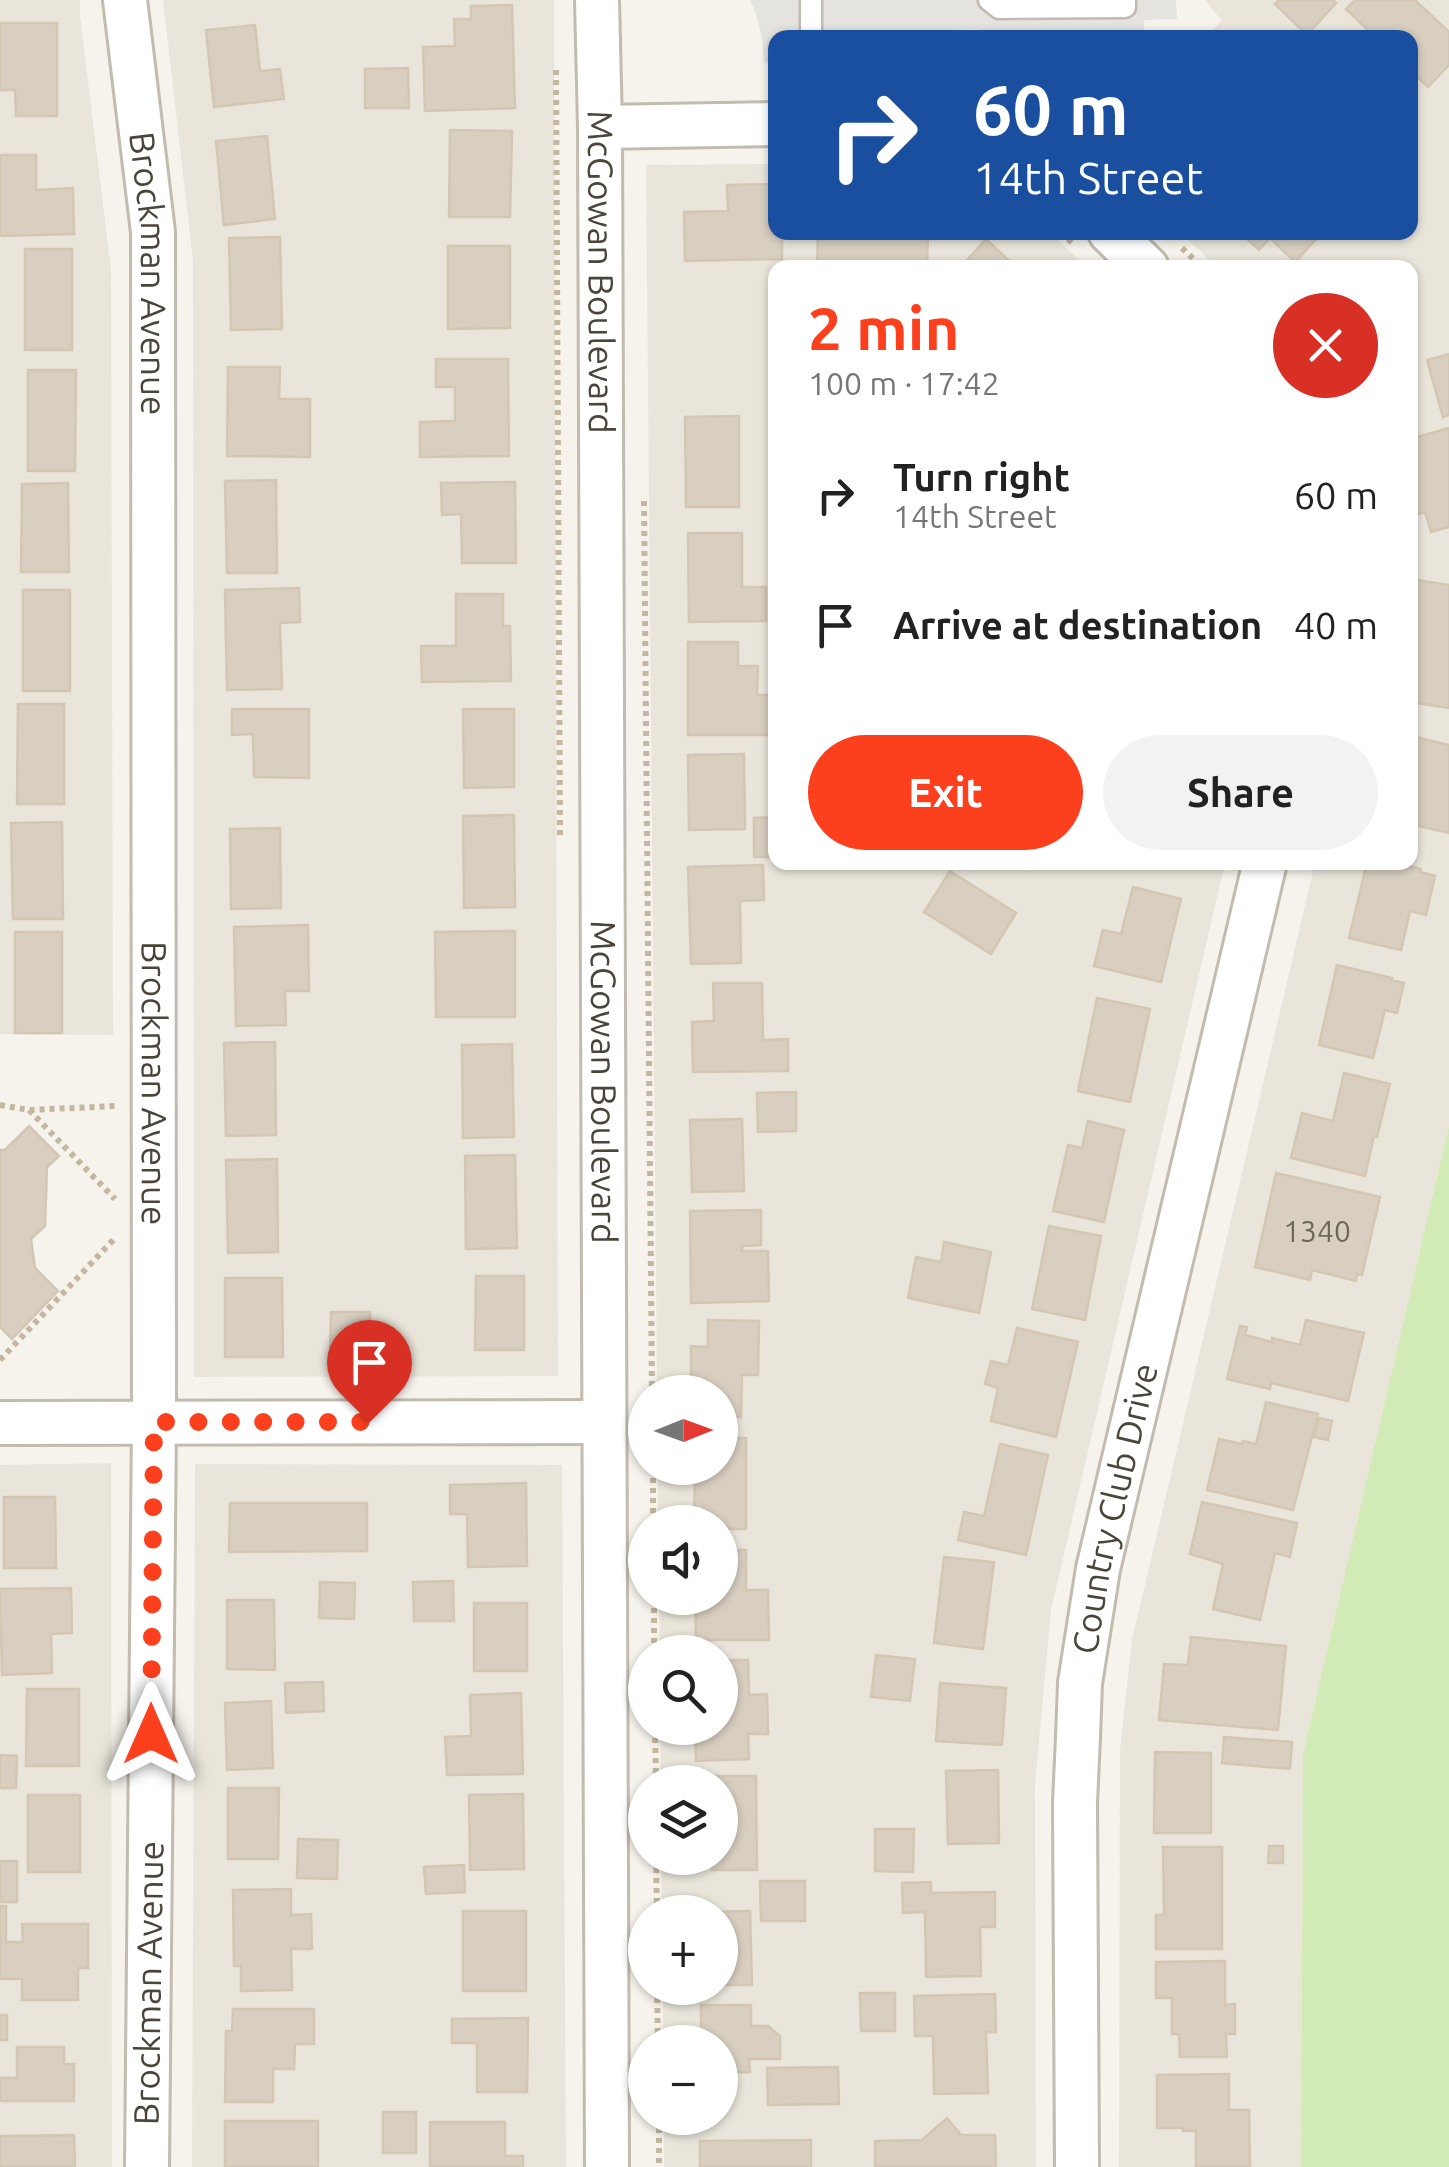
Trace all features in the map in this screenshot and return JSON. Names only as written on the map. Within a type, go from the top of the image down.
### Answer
[{"type":"street","name":"Brockman Avenue","points":[[125,0],[153,232],[136,1205],[154,1422],[147,2167]]},
{"type":"street","name":"McGowan Boulevard","points":[[597,0],[606,2167]]},
{"type":"street","points":[[600,127],[768,124]]},
{"type":"street","points":[[1118,240],[1139,260]]},
{"type":"street","name":"Country Club Drive","points":[[1077,2167],[1075,1803],[1080,1683],[1098,1569],[1263,870]]},
{"type":"street","points":[[0,1423],[604,1422]]},
{"type":"lane","points":[[811,30],[812,0]]},
{"type":"lane","points":[[994,4],[1125,7],[1125,0]]},
{"type":"path","points":[[556,62],[560,854]]},
{"type":"path","points":[[644,495],[652,1375]]},
{"type":"path","points":[[0,1105],[30,1110],[117,1106],[117,1094]]},
{"type":"path","points":[[30,1110],[136,1205]]},
{"type":"path","points":[[117,1182],[136,1205]]},
{"type":"path","points":[[0,1360],[116,1237],[136,1205]]},
{"type":"path","points":[[116,1237],[116,1256]]},
{"type":"path","points":[[658,2135],[659,2167]]},
{"type":"shaded area","points":[[0,0],[80,0],[111,270],[113,1035],[0,1034]]},
{"type":"shaded area","points":[[163,0],[554,0],[558,1376],[194,1377],[193,261]]},
{"type":"shaded area","points":[[750,0],[1176,0],[1177,19],[1144,20],[1144,30],[768,30],[768,63],[764,63]]},
{"type":"shaded area","points":[[1205,0],[1449,0],[1449,1125],[1303,1754],[1301,2167],[1119,2167],[1120,1750],[1132,1640],[1313,870],[1418,870],[1418,260],[1210,260],[1188,240],[1418,240],[1418,30],[1212,30],[1222,21]]},
{"type":"shaded area","points":[[768,164],[768,240],[1058,240],[1079,260],[768,260],[768,870],[1223,870],[1051,1610],[1035,1785],[1036,2167],[664,2167],[664,2135],[738,2135],[738,2025],[663,2025],[663,2005],[738,2005],[738,1895],[662,1895],[661,1875],[738,1875],[738,1765],[661,1765],[660,1745],[738,1745],[738,1635],[660,1635],[659,1615],[738,1615],[738,1505],[658,1505],[658,1485],[738,1485],[738,1375],[657,1375],[646,165]]},
{"type":"shaded area","points":[[111,1463],[112,2167],[0,2167],[0,1465]]},
{"type":"shaded area","points":[[195,1464],[562,1465],[566,2167],[192,2167]]},
{"type":"green space","points":[[1449,1125],[1449,2167],[1301,2167],[1303,1754]]},
{"type":"building","points":[[1279,0],[1336,3],[1312,30],[1302,30],[1275,4]]},
{"type":"building","points":[[1355,0],[1415,0],[1449,32],[1449,65],[1428,87],[1418,78],[1418,30],[1368,30],[1346,9]]},
{"type":"building","points":[[512,5],[515,108],[425,111],[423,47],[455,46],[454,19],[471,19],[471,6]]},
{"type":"building","points":[[0,23],[57,23],[57,116],[16,116],[15,90],[0,90]]},
{"type":"building","points":[[255,25],[260,71],[280,69],[284,99],[214,107],[206,30]]},
{"type":"building","points":[[408,68],[409,108],[365,108],[365,69]]},
{"type":"building","points":[[450,130],[512,131],[510,217],[449,217]]},
{"type":"building","points":[[267,136],[275,219],[224,225],[216,141]]},
{"type":"building","points":[[0,155],[36,155],[36,190],[73,188],[74,234],[0,236]]},
{"type":"building","points":[[768,184],[768,240],[782,240],[782,259],[685,261],[684,212],[728,211],[727,185]]},
{"type":"building","points":[[280,237],[282,329],[231,330],[229,238]]},
{"type":"building","points":[[818,240],[928,240],[927,260],[817,260]]},
{"type":"building","points":[[987,240],[1008,260],[967,260]]},
{"type":"building","points":[[1248,240],[1268,240],[1259,250]]},
{"type":"building","points":[[1272,240],[1316,240],[1297,260]]},
{"type":"building","points":[[448,246],[510,246],[510,328],[448,329]]},
{"type":"building","points":[[25,249],[72,249],[72,350],[25,350]]},
{"type":"building","points":[[1449,354],[1449,415],[1443,417],[1427,360]]},
{"type":"building","points":[[436,359],[508,359],[509,456],[420,457],[420,422],[455,421],[455,387],[436,387]]},
{"type":"building","points":[[228,367],[280,367],[279,399],[310,399],[310,457],[227,456]]},
{"type":"building","points":[[28,370],[76,370],[75,471],[28,471]]},
{"type":"building","points":[[739,416],[739,507],[686,507],[685,417]]},
{"type":"building","points":[[1449,428],[1449,527],[1431,532],[1425,512],[1418,514],[1418,437]]},
{"type":"building","points":[[276,480],[277,573],[227,573],[225,481]]},
{"type":"building","points":[[515,482],[516,563],[462,563],[461,514],[442,515],[441,483]]},
{"type":"building","points":[[68,483],[69,572],[21,572],[22,484]]},
{"type":"building","points":[[688,533],[742,533],[742,587],[766,587],[766,621],[689,622]]},
{"type":"building","points":[[1418,580],[1449,585],[1449,708],[1418,703]]},
{"type":"building","points":[[299,588],[300,622],[280,623],[282,689],[227,690],[225,590]]},
{"type":"building","points":[[23,590],[70,590],[70,691],[23,691]]},
{"type":"building","points":[[456,594],[503,594],[503,626],[510,626],[511,681],[422,682],[421,646],[456,646]]},
{"type":"building","points":[[688,642],[738,642],[738,666],[758,666],[757,695],[768,695],[768,735],[688,735]]},
{"type":"building","points":[[18,704],[64,704],[64,804],[17,804]]},
{"type":"building","points":[[232,709],[309,709],[309,778],[254,777],[253,734],[232,735]]},
{"type":"building","points":[[463,709],[514,709],[514,787],[464,788]]},
{"type":"building","points":[[1418,737],[1449,745],[1449,833],[1418,826]]},
{"type":"building","points":[[744,754],[745,829],[689,830],[688,755]]},
{"type":"building","points":[[514,815],[515,907],[464,908],[463,816]]},
{"type":"building","points":[[768,817],[768,857],[754,857],[754,818]]},
{"type":"building","points":[[62,822],[63,919],[13,919],[11,823]]},
{"type":"building","points":[[280,828],[281,908],[231,909],[230,829]]},
{"type":"building","points":[[763,865],[764,900],[740,901],[741,963],[691,964],[688,867]]},
{"type":"building","points":[[1418,868],[1435,876],[1426,915],[1410,911],[1401,950],[1349,938],[1365,870]]},
{"type":"building","points":[[950,871],[1016,913],[991,954],[924,912]]},
{"type":"building","points":[[1133,887],[1181,899],[1161,982],[1094,966],[1103,930],[1121,934]]},
{"type":"building","points":[[308,925],[309,991],[285,991],[286,1025],[236,1026],[234,927]]},
{"type":"building","points":[[515,931],[515,1017],[436,1017],[435,932]]},
{"type":"building","points":[[15,932],[62,932],[62,1033],[15,1033]]},
{"type":"building","points":[[1337,965],[1404,983],[1397,1013],[1385,1010],[1373,1058],[1319,1045]]},
{"type":"building","points":[[713,983],[762,983],[763,1040],[788,1039],[788,1071],[693,1072],[692,1022],[714,1021]]},
{"type":"building","points":[[1097,998],[1150,1009],[1130,1102],[1078,1091]]},
{"type":"building","points":[[275,1042],[276,1135],[226,1136],[224,1043]]},
{"type":"building","points":[[512,1044],[514,1137],[463,1138],[462,1045]]},
{"type":"building","points":[[1344,1073],[1390,1084],[1365,1176],[1291,1158],[1302,1113],[1333,1121]]},
{"type":"building","points":[[796,1092],[796,1131],[758,1132],[757,1093]]},
{"type":"building","points":[[742,1119],[744,1191],[692,1192],[690,1120]]},
{"type":"building","points":[[1088,1121],[1124,1130],[1104,1222],[1053,1211],[1068,1145],[1082,1148]]},
{"type":"building","points":[[29,1126],[59,1156],[47,1167],[45,1226],[31,1239],[35,1268],[58,1291],[12,1339],[0,1327],[0,1150],[5,1150]]},
{"type":"building","points":[[515,1155],[517,1248],[466,1249],[465,1156]]},
{"type":"building","points":[[277,1159],[278,1252],[228,1253],[226,1160]]},
{"type":"building","points":[[1276,1173],[1380,1197],[1362,1275],[1357,1274],[1356,1281],[1312,1270],[1310,1280],[1255,1267]]},
{"type":"building","points":[[761,1210],[761,1245],[742,1246],[742,1251],[768,1251],[769,1301],[691,1303],[690,1211]]},
{"type":"building","points":[[1049,1226],[1101,1236],[1085,1320],[1032,1309]]},
{"type":"building","points":[[944,1242],[991,1252],[979,1313],[908,1298],[916,1257],[941,1262]]},
{"type":"building","points":[[476,1276],[524,1276],[524,1350],[475,1350]]},
{"type":"building","points":[[225,1278],[282,1278],[283,1357],[225,1357]]},
{"type":"building","points":[[331,1312],[370,1312],[370,1355],[330,1354]]},
{"type":"building","points":[[708,1320],[759,1321],[758,1375],[742,1375],[741,1417],[738,1375],[691,1375],[691,1346],[708,1347]]},
{"type":"building","points":[[1306,1320],[1364,1333],[1348,1401],[1271,1383],[1270,1389],[1227,1379],[1240,1326],[1247,1327],[1245,1335],[1300,1345]]},
{"type":"building","points":[[1017,1328],[1078,1342],[1056,1437],[991,1421],[998,1388],[985,1384],[991,1361],[1008,1365]]},
{"type":"building","points":[[1266,1402],[1318,1414],[1293,1510],[1207,1490],[1219,1439],[1256,1444]]},
{"type":"building","points":[[1319,1418],[1332,1421],[1328,1440],[1314,1437]]},
{"type":"building","points":[[738,1438],[746,1438],[746,1529],[738,1529],[738,1505],[694,1505],[695,1485],[738,1485]]},
{"type":"building","points":[[1000,1444],[1048,1455],[1026,1555],[958,1540],[964,1512],[984,1516]]},
{"type":"building","points":[[526,1483],[527,1566],[468,1567],[467,1514],[450,1514],[450,1485]]},
{"type":"building","points":[[4,1497],[55,1497],[56,1568],[4,1568]]},
{"type":"building","points":[[1202,1502],[1297,1523],[1290,1557],[1275,1553],[1260,1620],[1213,1609],[1223,1564],[1190,1554]]},
{"type":"building","points":[[230,1503],[367,1503],[367,1551],[229,1552]]},
{"type":"building","points":[[738,1550],[746,1550],[746,1590],[768,1590],[769,1640],[696,1635],[695,1615],[738,1615]]},
{"type":"building","points":[[944,1557],[994,1562],[983,1649],[934,1643]]},
{"type":"building","points":[[453,1581],[454,1621],[414,1621],[413,1582]]},
{"type":"building","points":[[320,1582],[355,1583],[354,1619],[319,1618]]},
{"type":"building","points":[[71,1588],[72,1633],[51,1634],[52,1673],[2,1675],[0,1589]]},
{"type":"building","points":[[227,1600],[274,1600],[275,1670],[227,1669]]},
{"type":"building","points":[[474,1603],[527,1603],[527,1671],[474,1671]]},
{"type":"building","points":[[1191,1637],[1286,1646],[1278,1730],[1159,1720],[1164,1664],[1188,1665]]},
{"type":"building","points":[[876,1655],[915,1659],[910,1701],[871,1697]]},
{"type":"building","points":[[738,1660],[748,1660],[749,1695],[767,1694],[768,1734],[748,1734],[749,1759],[696,1761],[696,1745],[738,1745]]},
{"type":"building","points":[[323,1682],[324,1711],[286,1713],[285,1683]]},
{"type":"building","points":[[940,1683],[1006,1688],[1002,1745],[936,1741]]},
{"type":"building","points":[[27,1689],[79,1689],[79,1766],[26,1766]]},
{"type":"building","points":[[521,1693],[523,1774],[447,1775],[445,1737],[471,1736],[470,1695]]},
{"type":"building","points":[[271,1701],[273,1768],[227,1770],[225,1703]]},
{"type":"building","points":[[1224,1737],[1292,1742],[1290,1769],[1222,1763]]},
{"type":"building","points":[[1155,1752],[1211,1753],[1211,1833],[1154,1833]]},
{"type":"building","points":[[0,1755],[17,1756],[16,1788],[0,1788]]},
{"type":"building","points":[[998,1770],[999,1843],[948,1844],[946,1771]]},
{"type":"building","points":[[738,1776],[756,1776],[757,1870],[738,1870]]},
{"type":"building","points":[[228,1788],[279,1788],[278,1859],[228,1859]]},
{"type":"building","points":[[523,1794],[524,1869],[470,1870],[469,1795]]},
{"type":"building","points":[[28,1795],[80,1795],[80,1872],[28,1872]]},
{"type":"building","points":[[875,1829],[914,1829],[913,1872],[875,1871]]},
{"type":"building","points":[[298,1839],[338,1840],[337,1879],[297,1878]]},
{"type":"building","points":[[1269,1846],[1283,1846],[1283,1863],[1268,1863]]},
{"type":"building","points":[[1163,1847],[1222,1847],[1222,1949],[1156,1949],[1156,1915],[1164,1915]]},
{"type":"building","points":[[0,1861],[17,1861],[17,1902],[0,1902]]},
{"type":"building","points":[[464,1865],[465,1892],[426,1894],[424,1867]]},
{"type":"building","points":[[760,1881],[805,1881],[805,1921],[761,1921]]},
{"type":"building","points":[[931,1882],[931,1893],[995,1892],[995,1927],[980,1927],[981,1976],[926,1977],[925,1912],[903,1913],[902,1883]]},
{"type":"building","points":[[291,1889],[291,1915],[311,1914],[312,1949],[291,1949],[292,1990],[241,1991],[241,1966],[234,1966],[233,1890]]},
{"type":"building","points":[[0,1906],[6,1906],[6,1942],[23,1942],[22,1924],[88,1924],[88,1968],[78,1968],[78,2000],[22,2000],[22,1979],[0,1979]]},
{"type":"building","points":[[463,1911],[526,1911],[526,1991],[463,1991]]},
{"type":"building","points":[[738,1911],[750,1911],[752,1985],[738,1985]]},
{"type":"building","points":[[1225,1961],[1225,2005],[1235,2004],[1235,2034],[1226,2034],[1227,2057],[1180,2057],[1179,2034],[1172,2034],[1172,1998],[1156,1998],[1156,1962]]},
{"type":"building","points":[[860,1993],[895,1993],[895,2031],[861,2031]]},
{"type":"building","points":[[995,1994],[996,2032],[986,2032],[988,2093],[934,2094],[933,2036],[915,2036],[914,1996]]},
{"type":"building","points":[[701,2005],[751,2005],[751,2026],[768,2026],[780,2036],[780,2059],[749,2059],[750,2072],[738,2072],[738,2025],[701,2025]]},
{"type":"building","points":[[233,2009],[314,2009],[314,2044],[295,2044],[294,2069],[273,2069],[273,2102],[225,2102],[226,2031],[232,2031]]},
{"type":"building","points":[[0,2015],[7,2015],[7,2040],[0,2040]]},
{"type":"building","points":[[528,2018],[527,2092],[477,2092],[477,2043],[452,2043],[452,2019]]},
{"type":"building","points":[[17,2047],[64,2047],[64,2064],[74,2064],[74,2101],[0,2101],[0,2078],[17,2078]]},
{"type":"building","points":[[838,2067],[839,2104],[768,2105],[767,2068]]},
{"type":"building","points":[[1229,2074],[1229,2110],[1249,2110],[1250,2167],[1196,2167],[1196,2131],[1157,2128],[1157,2075]]},
{"type":"building","points":[[383,2112],[416,2112],[416,2153],[383,2153]]},
{"type":"building","points":[[947,2118],[961,2135],[995,2135],[996,2167],[875,2167],[875,2141],[922,2140]]},
{"type":"building","points":[[225,2121],[318,2121],[318,2167],[225,2167]]},
{"type":"building","points":[[430,2122],[505,2122],[505,2156],[523,2156],[523,2167],[430,2167]]},
{"type":"building","points":[[74,2135],[75,2167],[0,2167],[0,2136]]},
{"type":"building","points":[[811,2140],[811,2167],[700,2167],[700,2141]]},
{"type":"route","points":[[151,1734],[154,1422],[369,1422]]}]
